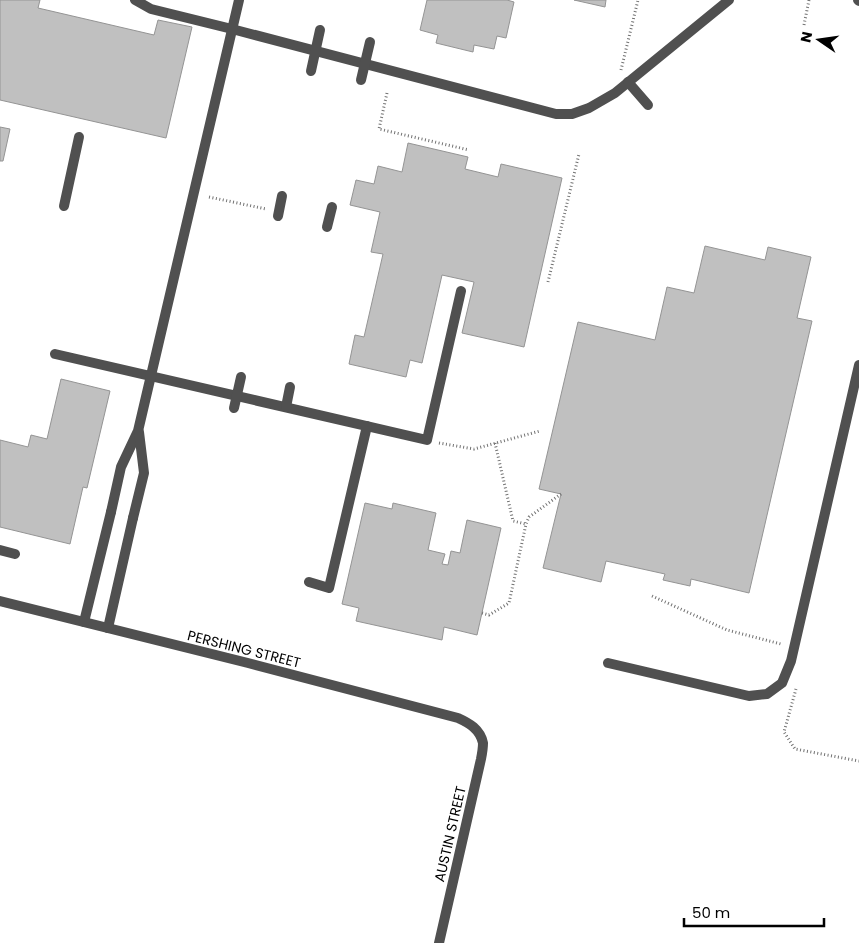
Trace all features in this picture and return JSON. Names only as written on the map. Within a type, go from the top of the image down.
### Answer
[{"type":"street","points":[[135,0],[151,9],[556,114],[572,114],[589,108],[615,92],[729,0]]},
{"type":"street","points":[[84,622],[121,467],[138,431],[239,0]]},
{"type":"street","points":[[311,71],[320,30]]},
{"type":"street","points":[[361,80],[370,42]]},
{"type":"street","points":[[628,82],[648,105]]},
{"type":"street","points":[[64,206],[79,137]]},
{"type":"street","points":[[278,216],[282,196]]},
{"type":"street","points":[[327,228],[332,207]]},
{"type":"street","points":[[55,354],[427,440],[461,291]]},
{"type":"street","points":[[608,663],[749,696],[767,694],[782,683],[791,661],[859,365]]},
{"type":"street","points":[[234,408],[241,377]]},
{"type":"street","points":[[286,407],[290,388]]},
{"type":"street","points":[[309,582],[329,588],[367,426]]},
{"type":"street","points":[[108,628],[144,473],[138,431]]},
{"type":"street","points":[[0,550],[15,554]]},
{"type":"street","name":"PERSHING STREET","points":[[0,601],[458,718],[470,723],[478,731]]},
{"type":"street","name":"AUSTIN STREET","points":[[439,943],[481,759],[483,743],[478,731]]},
{"type":"path","points":[[615,92],[638,0]]},
{"type":"path","points":[[804,25],[809,0]]},
{"type":"path","points":[[387,93],[379,129],[469,150]]},
{"type":"path","points":[[548,282],[579,154]]},
{"type":"path","points":[[209,196],[267,209]]},
{"type":"path","points":[[427,440],[474,449],[540,430]]},
{"type":"path","points":[[495,443],[513,521],[526,524]]},
{"type":"path","points":[[482,612],[489,615],[509,603],[528,517],[561,494]]},
{"type":"path","points":[[652,596],[727,630],[781,644]]},
{"type":"path","points":[[797,686],[784,732],[795,749],[859,761]]},
{"type":"building","points":[[0,0],[40,0],[38,8],[154,35],[158,20],[192,27],[166,138],[0,100]]},
{"type":"building","points":[[427,0],[507,0],[514,2],[506,38],[497,36],[494,49],[474,45],[473,52],[436,43],[438,35],[420,30]]},
{"type":"building","points":[[574,0],[606,0],[605,7]]},
{"type":"building","points":[[0,127],[10,129],[3,161],[0,161]]},
{"type":"building","points":[[408,143],[468,157],[465,169],[498,177],[501,164],[562,178],[524,347],[462,333],[474,282],[442,275],[422,363],[410,360],[406,377],[349,364],[355,335],[364,337],[383,254],[371,252],[380,212],[350,205],[356,180],[374,184],[378,166],[402,172]]},
{"type":"building","points":[[705,246],[765,260],[768,247],[811,257],[797,318],[812,321],[749,593],[691,579],[690,586],[663,580],[665,574],[606,561],[601,582],[543,568],[561,494],[539,489],[578,322],[655,340],[667,287],[694,293]]},
{"type":"building","points":[[61,379],[110,391],[87,488],[83,487],[70,544],[0,527],[0,440],[28,447],[31,435],[47,439]]},
{"type":"building","points":[[365,503],[392,509],[393,503],[436,513],[428,550],[445,554],[442,564],[448,565],[451,551],[460,553],[467,520],[501,528],[477,635],[444,627],[442,640],[356,621],[359,608],[342,604]]}]
